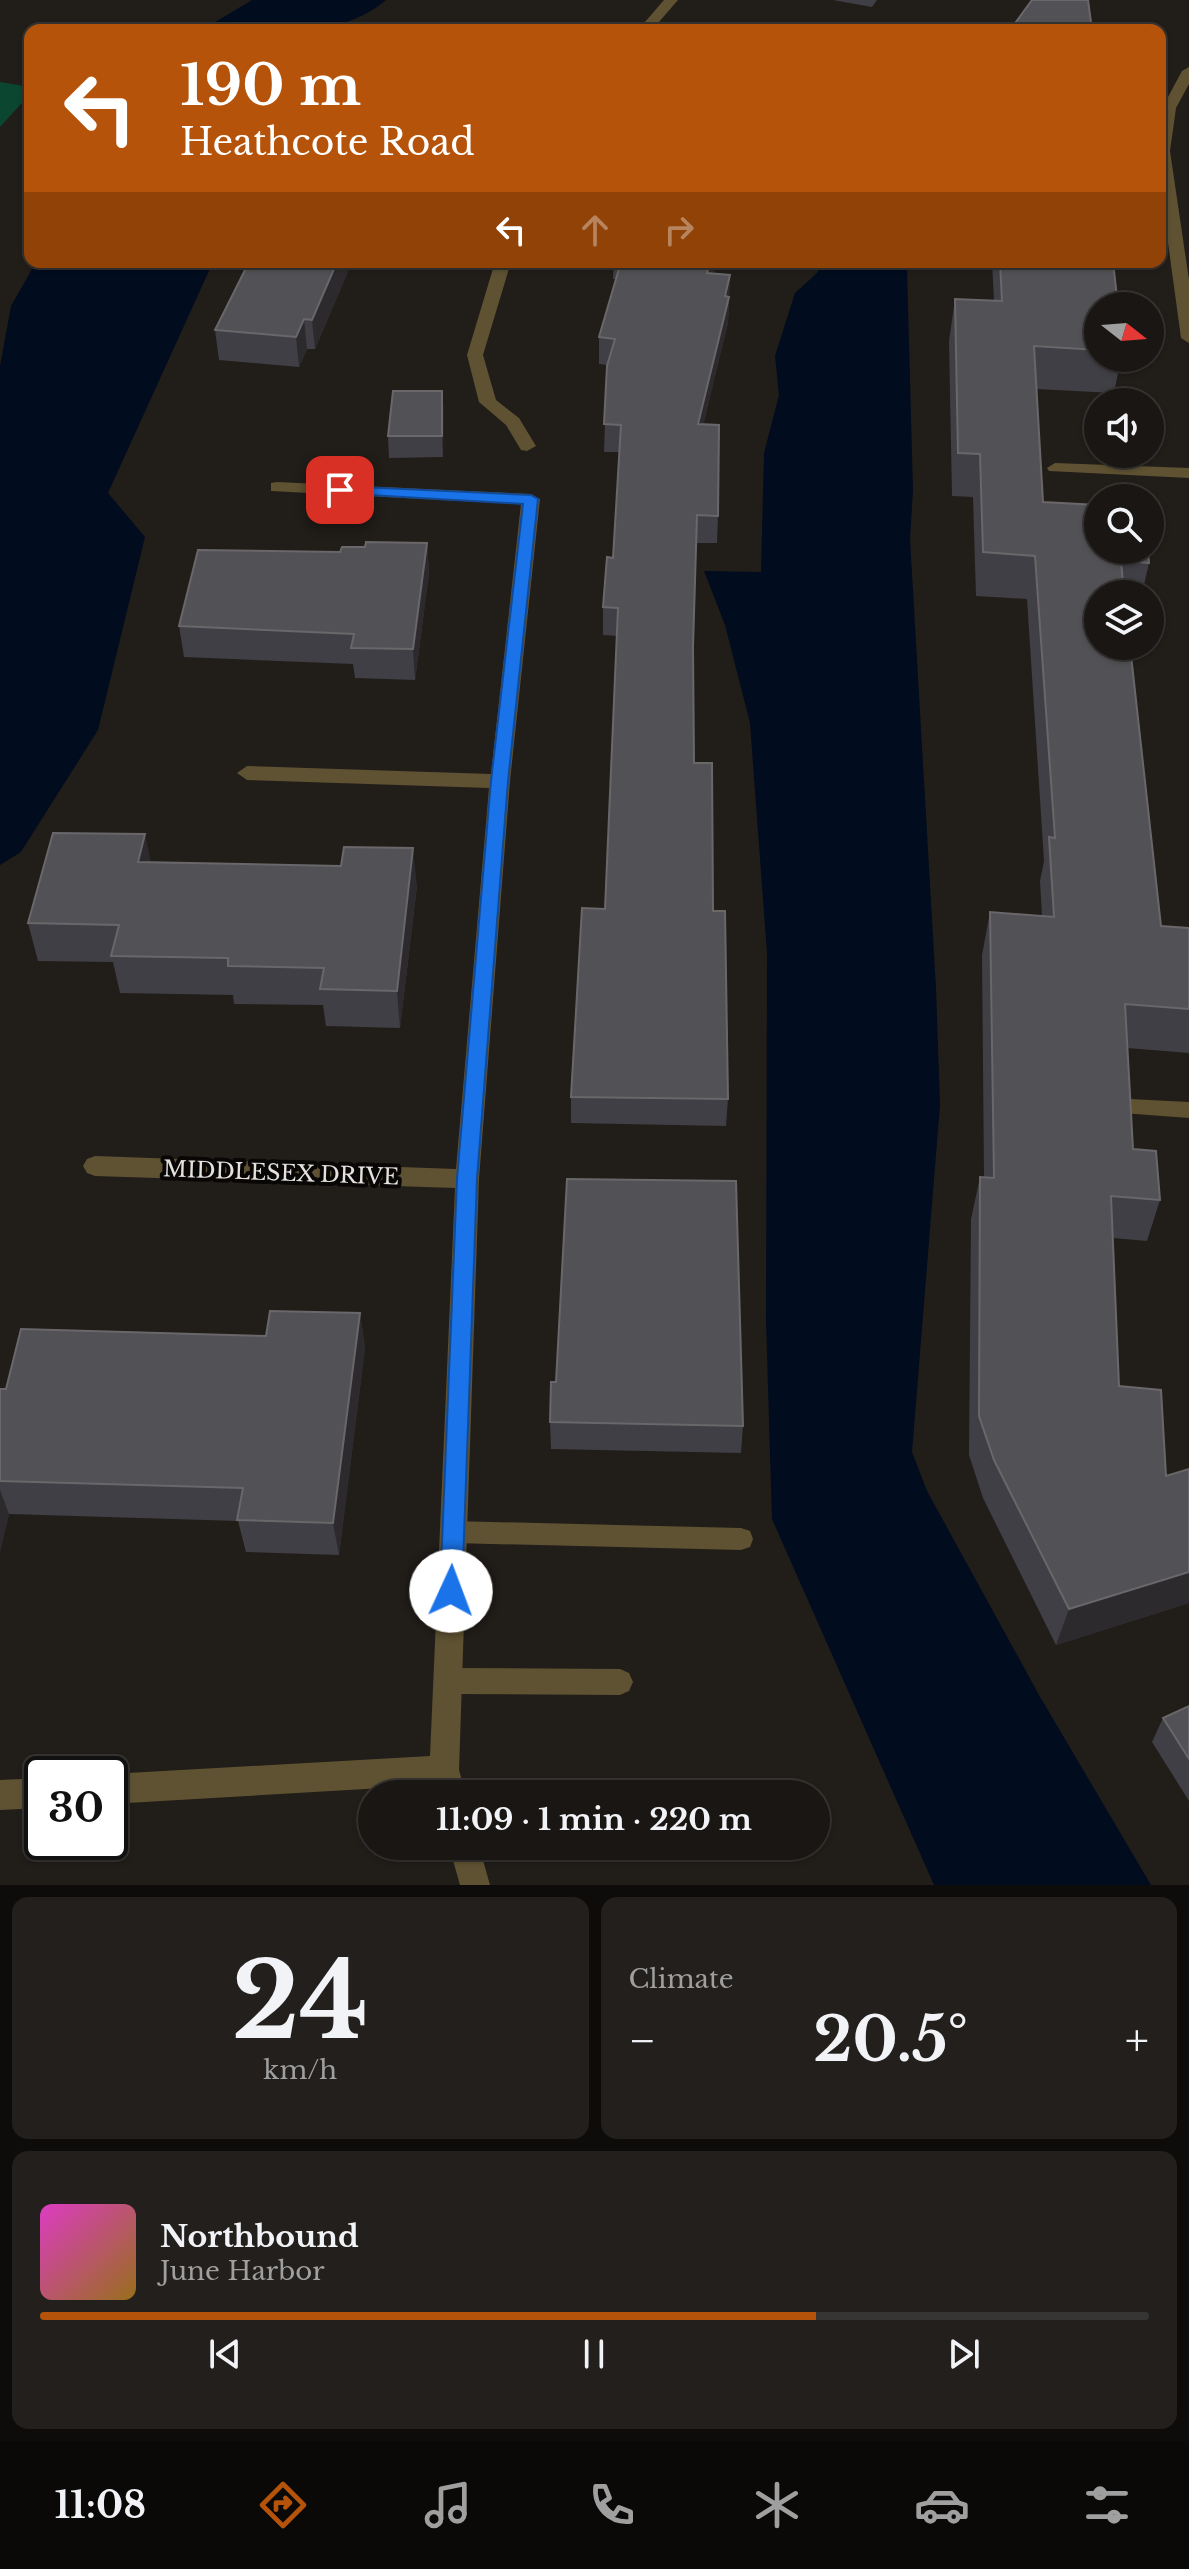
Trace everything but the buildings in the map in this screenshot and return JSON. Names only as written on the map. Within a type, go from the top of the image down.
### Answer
[{"type":"street","points":[[650,24],[671,0]]},
{"type":"street","points":[[1166,130],[1169,108],[1189,71]]},
{"type":"street","points":[[1166,173],[1189,338]]},
{"type":"street","points":[[501,268],[475,355],[488,402],[513,422],[527,446]]},
{"type":"street","points":[[277,487],[531,499],[500,781],[467,1179],[448,1681],[448,1780]]},
{"type":"street","points":[[247,773],[500,781]]},
{"type":"street","name":"MIDDLESEX DRIVE","points":[[95,1166],[467,1179]]},
{"type":"street","points":[[128,1789],[358,1784]]},
{"type":"street","points":[[0,1795],[24,1794]]},
{"type":"street","points":[[468,1860],[475,1885]]},
{"type":"lane","points":[[1055,468],[1189,473]]},
{"type":"lane","points":[[1130,1107],[1189,1110]]},
{"type":"lane","points":[[453,1532],[741,1539]]},
{"type":"lane","points":[[448,1681],[620,1682]]},
{"type":"green space","points":[[0,82],[24,86],[24,101],[0,127]]},
{"type":"water","points":[[252,0],[386,0],[367,13],[337,24],[212,24]]},
{"type":"water","points":[[33,268],[210,268],[108,493],[145,537],[98,730],[21,852],[0,865],[0,366],[11,306]]},
{"type":"water","points":[[820,268],[907,269],[913,490],[910,539],[940,1105],[912,1452],[927,1491],[1039,1695],[1151,1885],[934,1885],[772,1519],[766,1321],[767,953],[750,723],[725,625],[704,571],[761,572],[764,453],[779,395],[775,356],[795,293]]},
{"type":"route","points":[[340,490],[531,499],[500,781],[467,1179],[451,1591]]}]
